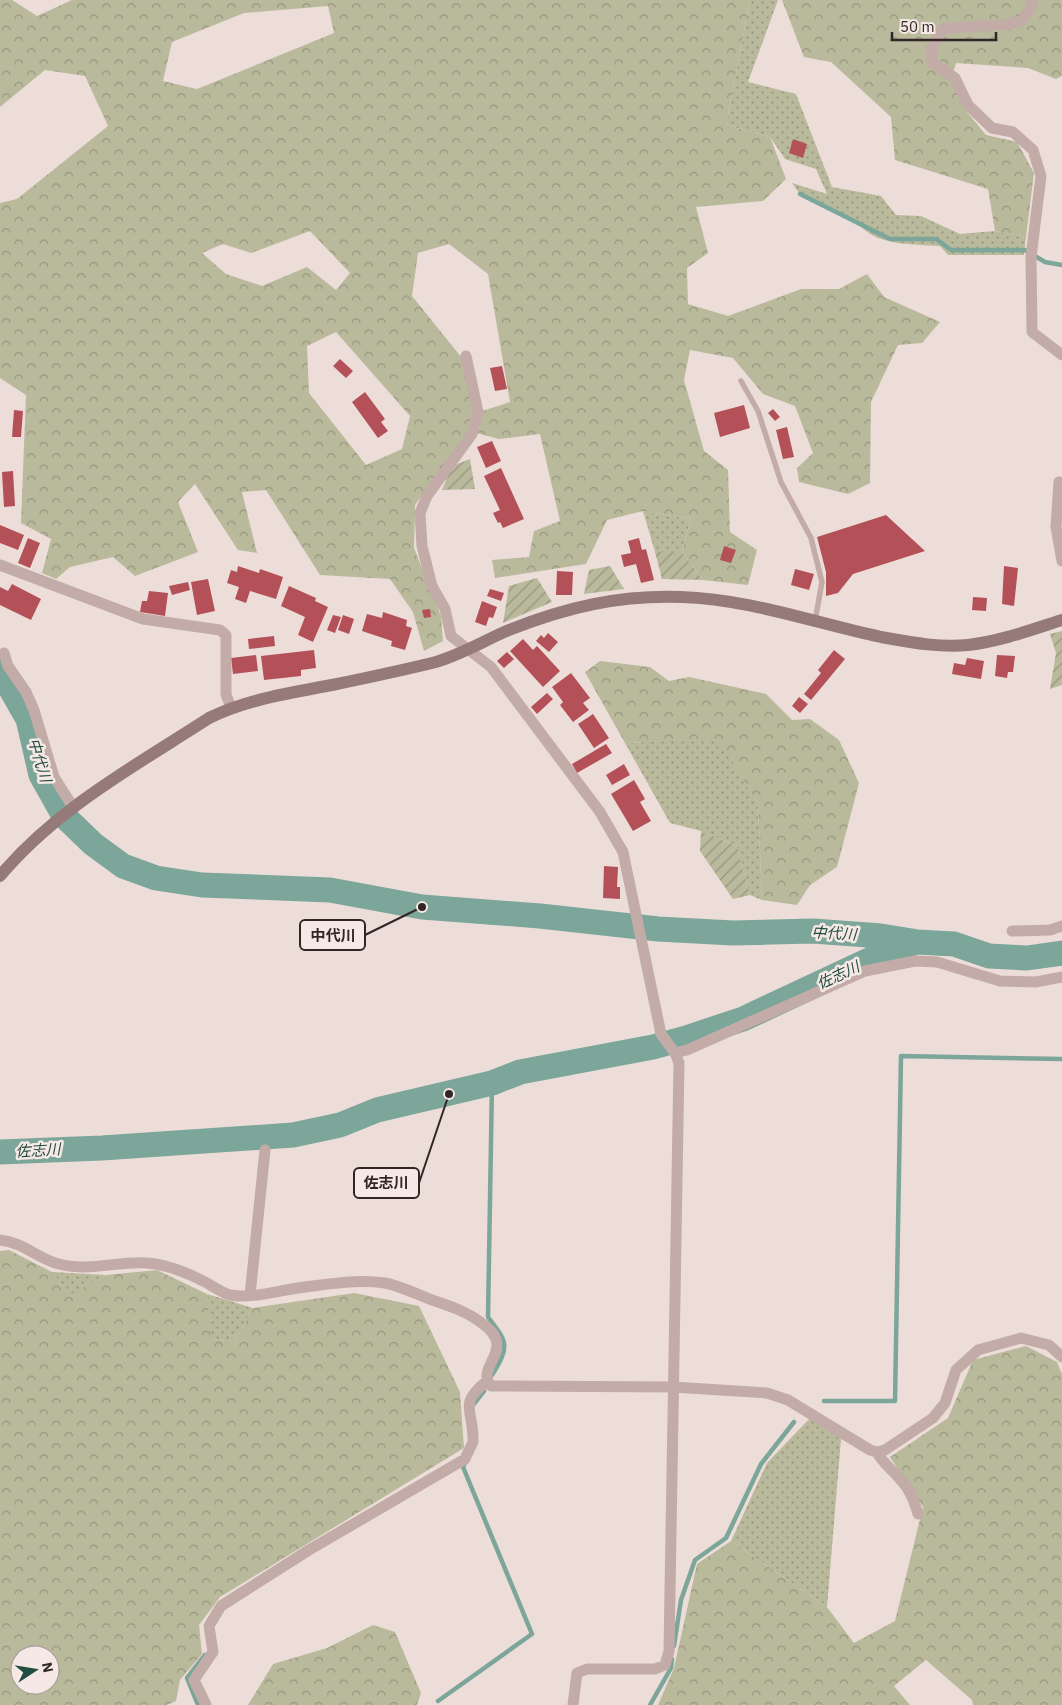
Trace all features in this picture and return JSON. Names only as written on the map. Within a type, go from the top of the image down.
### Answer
[{"type":"street","points":[[1031,0],[1032,4],[1023,20],[1007,26],[965,25],[943,29],[931,48],[932,62],[955,78],[968,104],[992,128],[1013,132],[1033,150],[1041,176],[1031,252],[1032,332],[1062,354]]},
{"type":"street","points":[[466,356],[478,412],[472,434],[427,496],[420,513],[422,546],[432,586],[444,609],[451,636],[491,667],[600,812],[623,852],[661,1034],[675,1053],[679,1063],[669,1651],[665,1665],[654,1669],[587,1669],[577,1673],[573,1705]]},
{"type":"street","points":[[1059,482],[1056,527],[1062,561]]},
{"type":"street","points":[[0,565],[143,618],[220,630],[226,635],[226,695],[231,707]]},
{"type":"street","points":[[0,876],[24,848],[73,806],[209,718],[231,707],[426,664],[468,650],[508,630],[574,607],[628,597],[684,597],[761,608],[919,644],[967,645],[1014,636],[1062,620]]},
{"type":"street","points":[[4,653],[8,666],[26,692],[34,710],[54,777],[73,806]]},
{"type":"street","points":[[1012,932],[1050,930],[1062,926]]},
{"type":"street","points":[[675,1053],[687,1050],[750,1024],[865,972],[915,961],[936,962],[1000,981],[1036,982],[1062,977]]},
{"type":"street","points":[[250,1295],[265,1150]]},
{"type":"street","points":[[0,1240],[13,1241],[57,1264],[76,1268],[146,1263],[184,1271],[230,1295],[250,1295],[347,1282],[387,1284],[460,1310],[484,1324],[498,1344],[496,1355],[489,1366],[487,1381],[472,1393],[468,1408],[473,1442],[465,1459],[309,1550],[221,1606],[209,1626],[213,1652],[194,1680],[206,1705]]},
{"type":"street","points":[[487,1381],[491,1386],[497,1387],[673,1387],[767,1393],[788,1400],[870,1450],[878,1452],[885,1450],[933,1418],[945,1403],[956,1370],[978,1350],[1021,1338],[1049,1345],[1062,1357]]},
{"type":"street","points":[[878,1452],[881,1460],[902,1480],[913,1497],[918,1514]]},
{"type":"lane","points":[[741,381],[758,411],[781,482],[811,538],[822,582],[815,621]]},
{"type":"green space","points":[[0,0],[12,0],[37,16],[72,0],[750,0],[726,125],[770,137],[786,179],[763,201],[696,207],[708,253],[687,268],[688,304],[728,316],[801,289],[839,289],[867,274],[884,297],[940,322],[922,343],[898,345],[871,402],[870,483],[848,494],[799,482],[797,468],[813,453],[795,406],[763,394],[733,358],[690,350],[684,380],[704,451],[728,470],[730,532],[757,550],[748,585],[703,580],[682,552],[691,519],[643,511],[607,520],[586,564],[495,578],[492,560],[529,557],[534,531],[560,521],[540,434],[499,439],[469,431],[415,505],[414,548],[441,616],[443,641],[424,651],[413,612],[390,579],[320,575],[266,490],[242,492],[257,553],[238,550],[195,484],[178,502],[198,552],[135,576],[113,557],[70,567],[56,579],[42,573],[51,539],[21,523],[26,395],[0,378],[0,203],[17,199],[108,126],[85,76],[45,70],[0,107]],"holes":[[[328,6],[334,33],[197,89],[163,81],[172,42],[244,13]],[[310,231],[350,273],[336,290],[307,267],[262,286],[226,274],[202,253],[223,244],[251,253]],[[449,244],[488,274],[510,402],[473,414],[462,358],[412,296],[418,253]],[[336,332],[410,416],[402,449],[366,465],[309,393],[307,346]]]},
{"type":"green space","points":[[750,0],[778,0],[748,82],[796,94],[832,187],[881,196],[896,215],[921,216],[960,234],[995,231],[1026,237],[1024,255],[948,255],[940,246],[888,241],[878,238],[800,194],[792,183],[827,194],[816,169],[785,159],[770,137],[726,125]]},
{"type":"green space","points":[[782,0],[1062,0],[1062,76],[1056,79],[1028,68],[956,63],[951,80],[963,107],[986,135],[1017,142],[1034,173],[1026,237],[995,231],[988,189],[895,160],[891,117],[831,62],[804,57]]},
{"type":"green space","points":[[470,459],[475,489],[442,490],[452,466]]},
{"type":"green space","points":[[643,511],[691,519],[682,552],[655,552]]},
{"type":"green space","points":[[655,552],[682,552],[703,580],[662,579]]},
{"type":"green space","points":[[610,566],[624,589],[584,594],[589,570]]},
{"type":"green space","points":[[537,578],[552,602],[503,623],[509,586]]},
{"type":"green space","points":[[1062,631],[1062,685],[1050,689],[1056,653],[1050,634]]},
{"type":"green space","points":[[600,661],[650,667],[669,681],[689,677],[766,694],[792,720],[810,719],[839,740],[859,783],[837,867],[810,885],[797,905],[762,900],[758,804],[719,739],[625,743],[585,672]]},
{"type":"green space","points":[[719,738],[758,804],[762,900],[750,895],[737,846],[701,831],[670,823],[625,743]]},
{"type":"green space","points":[[701,831],[737,846],[750,895],[733,899],[700,851]]},
{"type":"green space","points":[[9,1250],[52,1272],[71,1294],[106,1275],[157,1270],[207,1294],[212,1339],[234,1342],[253,1308],[354,1293],[419,1306],[460,1392],[464,1448],[220,1597],[199,1625],[202,1654],[180,1680],[176,1701],[167,1705],[0,1705],[0,1251]]},
{"type":"green space","points":[[52,1272],[106,1275],[71,1295]]},
{"type":"green space","points":[[207,1294],[253,1308],[234,1342],[211,1339]]},
{"type":"green space","points":[[1026,1346],[1057,1362],[1062,1374],[1062,1705],[973,1705],[972,1700],[926,1660],[894,1686],[910,1705],[658,1705],[674,1668],[697,1564],[731,1541],[827,1607],[854,1643],[895,1621],[923,1507],[890,1457],[948,1418],[973,1360]]},
{"type":"green space","points":[[810,1418],[841,1439],[827,1607],[731,1541],[767,1463]]},
{"type":"green space","points":[[373,1625],[395,1632],[421,1693],[417,1705],[248,1705],[273,1664],[327,1648]]},
{"type":"building","points":[[793,139],[807,144],[803,158],[789,153]]},
{"type":"building","points":[[340,359],[353,371],[346,378],[333,366]]},
{"type":"building","points":[[502,366],[507,389],[495,391],[490,368]]},
{"type":"building","points":[[365,392],[385,419],[381,422],[388,431],[378,438],[352,402]]},
{"type":"building","points":[[744,405],[750,428],[720,437],[714,413]]},
{"type":"building","points":[[773,409],[780,417],[775,421],[768,413]]},
{"type":"building","points":[[14,410],[23,411],[21,437],[12,437]]},
{"type":"building","points":[[787,427],[794,457],[783,459],[776,430]]},
{"type":"building","points":[[492,441],[501,461],[486,468],[477,447]]},
{"type":"building","points":[[501,468],[524,519],[503,528],[493,513],[500,510],[484,476]]},
{"type":"building","points":[[13,471],[15,506],[4,507],[2,472]]},
{"type":"building","points":[[886,515],[925,551],[853,574],[838,593],[826,596],[826,572],[817,537]]},
{"type":"building","points":[[0,525],[24,535],[18,550],[0,543]]},
{"type":"building","points":[[28,538],[40,543],[30,568],[18,563]]},
{"type":"building","points":[[639,538],[642,550],[646,549],[654,580],[641,583],[636,564],[624,567],[621,555],[631,553],[628,541]]},
{"type":"building","points":[[724,546],[736,550],[731,563],[720,560]]},
{"type":"building","points":[[238,566],[259,573],[260,569],[283,577],[276,599],[250,591],[246,603],[235,599],[239,587],[227,583],[231,570],[237,572]]},
{"type":"building","points":[[1004,566],[1018,568],[1014,606],[1002,604]]},
{"type":"building","points":[[795,569],[814,574],[809,590],[791,585]]},
{"type":"building","points":[[557,571],[573,572],[572,595],[556,595]]},
{"type":"building","points":[[208,579],[215,611],[197,615],[191,582]]},
{"type":"building","points":[[188,582],[190,590],[172,595],[169,586]]},
{"type":"building","points":[[12,584],[41,599],[31,620],[0,605],[0,587],[8,591]]},
{"type":"building","points":[[289,586],[316,598],[315,601],[328,607],[313,642],[298,635],[305,617],[281,606]]},
{"type":"building","points":[[490,589],[504,593],[501,601],[487,596]]},
{"type":"building","points":[[149,591],[168,593],[165,616],[140,612],[142,601],[147,601]]},
{"type":"building","points":[[973,597],[987,598],[986,611],[972,610]]},
{"type":"building","points":[[482,601],[497,607],[493,618],[489,617],[486,626],[475,622]]},
{"type":"building","points":[[430,609],[431,617],[424,618],[422,610]]},
{"type":"building","points":[[383,612],[407,620],[406,626],[412,628],[405,650],[391,646],[392,641],[362,631],[367,614],[382,618]]},
{"type":"building","points":[[333,615],[341,617],[335,633],[327,630]]},
{"type":"building","points":[[343,615],[354,619],[349,634],[338,630]]},
{"type":"building","points":[[548,633],[558,642],[549,652],[536,641],[541,635],[544,638]]},
{"type":"building","points":[[274,636],[275,646],[249,649],[248,639]]},
{"type":"building","points":[[523,639],[533,650],[537,646],[560,671],[543,687],[510,651]]},
{"type":"building","points":[[314,650],[316,668],[301,670],[301,676],[264,680],[261,656]]},
{"type":"building","points":[[834,650],[845,659],[811,700],[804,694],[821,673],[818,670]]},
{"type":"building","points":[[507,652],[514,659],[504,668],[497,661]]},
{"type":"building","points":[[256,655],[258,671],[233,674],[231,658]]},
{"type":"building","points":[[997,655],[1015,656],[1013,672],[1008,672],[1007,678],[995,676]]},
{"type":"building","points":[[967,658],[984,661],[981,679],[952,674],[954,663],[965,665]]},
{"type":"building","points":[[571,673],[590,698],[583,703],[589,710],[573,722],[560,705],[563,702],[552,687]]},
{"type":"building","points":[[547,693],[553,699],[537,714],[531,707]]},
{"type":"building","points":[[799,697],[808,704],[800,713],[792,706]]},
{"type":"building","points":[[593,714],[609,738],[594,748],[578,724]]},
{"type":"building","points":[[606,744],[612,753],[577,773],[572,764]]},
{"type":"building","points":[[624,764],[630,775],[612,785],[606,775]]},
{"type":"building","points":[[634,780],[645,799],[640,802],[651,821],[633,831],[611,794]]},
{"type":"building","points":[[604,866],[618,867],[617,887],[620,887],[620,899],[603,898]]},
{"type":"waterway","points":[[800,194],[890,239],[936,239],[951,250],[1025,250],[1045,262],[1062,265]]},
{"type":"waterway","name":"中代川","points":[[0,670],[28,719],[41,775],[64,816],[93,844],[123,866],[156,878],[202,885],[330,890],[422,907],[540,916],[658,929],[733,933],[813,931],[881,936],[912,941]]},
{"type":"waterway","name":"佐志川","points":[[0,1152],[102,1148],[293,1135],[340,1125],[377,1110],[492,1083],[520,1072],[653,1047],[686,1038],[743,1019],[886,952],[917,942],[954,944],[989,956],[1027,958],[1062,953]]},
{"type":"waterway","points":[[824,1401],[895,1401],[901,1056],[1062,1059]]},
{"type":"waterway","points":[[492,1083],[488,1317],[500,1333],[504,1345],[502,1357],[492,1375]]},
{"type":"waterway","points":[[473,1405],[484,1391]]},
{"type":"waterway","points":[[674,1646],[681,1600],[695,1560],[726,1538],[761,1464],[794,1422]]},
{"type":"waterway","points":[[438,1701],[532,1634],[463,1467],[465,1463]]},
{"type":"waterway","points":[[198,1705],[187,1678],[205,1655]]},
{"type":"waterway","points":[[650,1705],[671,1668],[672,1659]]},
{"type":"place","name":"中代川","points":[[422,907]]},
{"type":"place","name":"佐志川","points":[[449,1094]]}]
